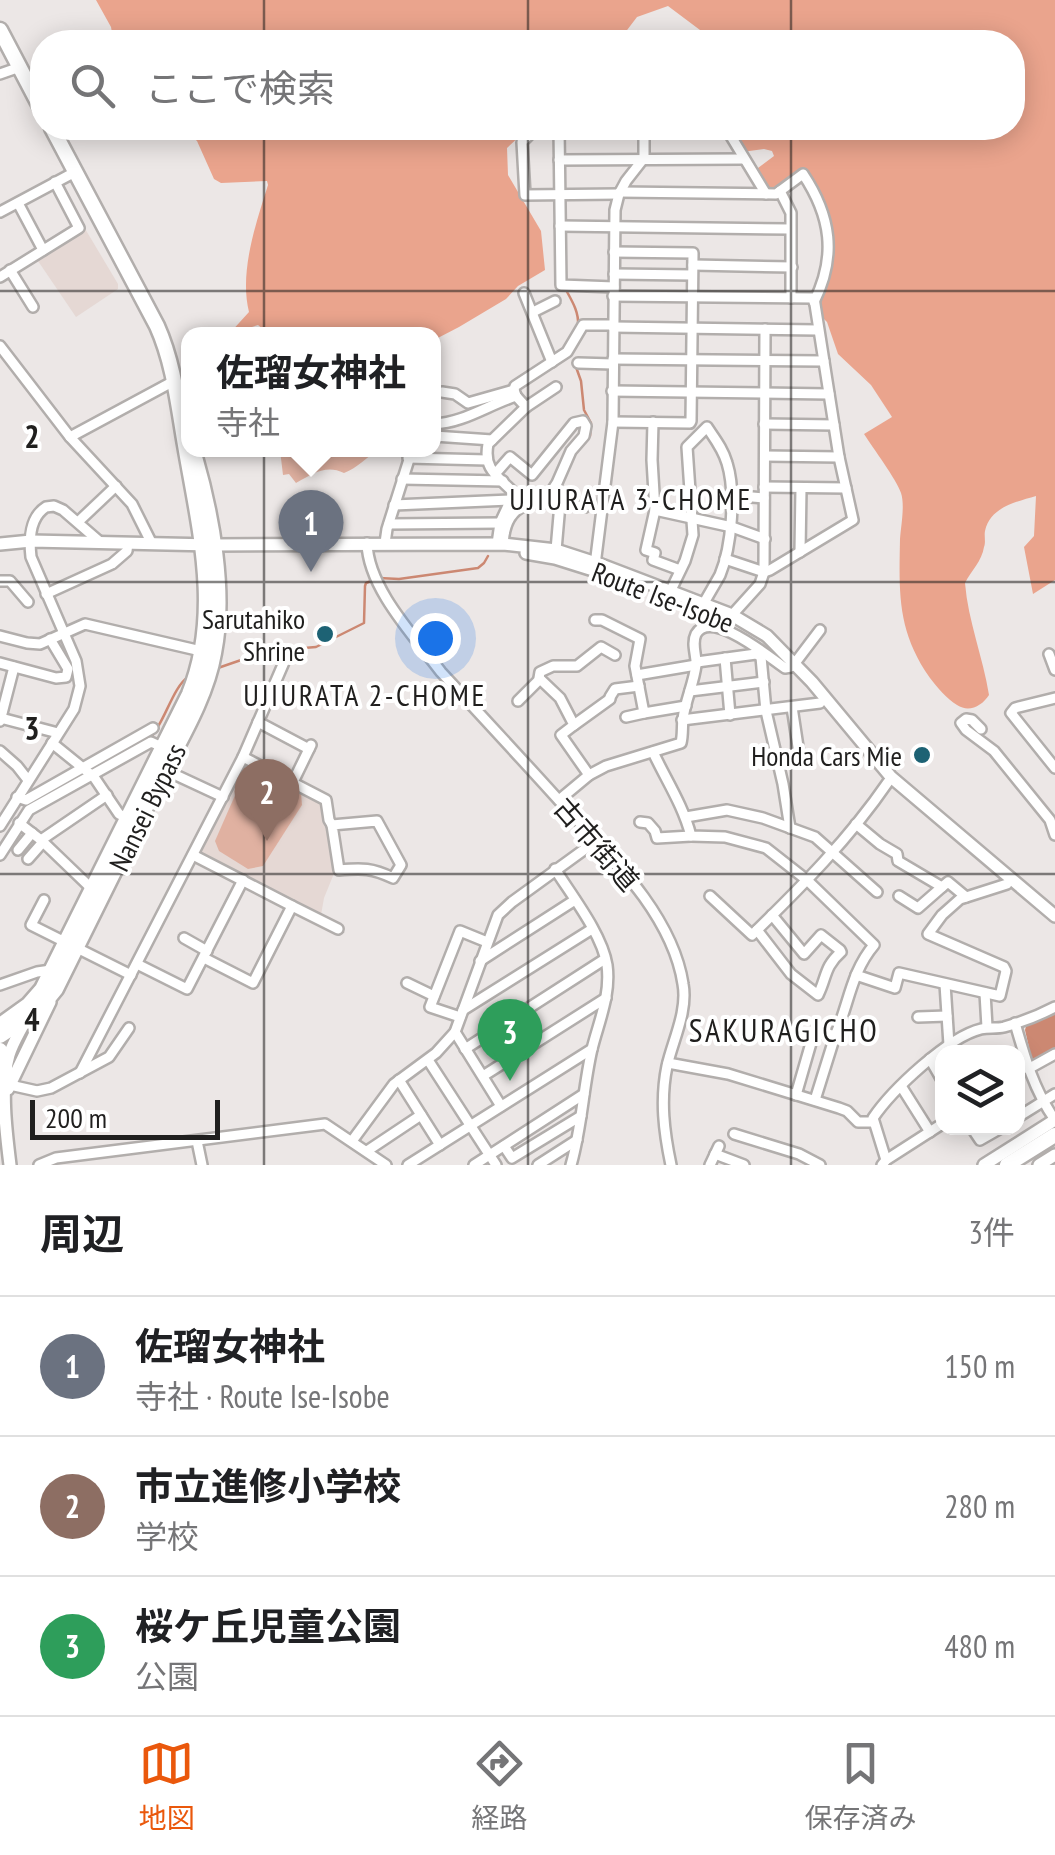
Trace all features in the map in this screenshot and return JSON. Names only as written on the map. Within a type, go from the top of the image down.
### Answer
[{"type":"highway","points":[[0,30],[30,87]]},
{"type":"highway","points":[[58,140],[157,326],[167,350],[181,413]]},
{"type":"highway","points":[[190,457],[207,545]]},
{"type":"highway","points":[[193,457],[202,482],[207,545]]},
{"type":"highway","name":"Nansei Bypass","points":[[0,1025],[49,989],[165,770],[204,666],[207,545]]},
{"type":"highway","name":"Nansei Bypass","points":[[0,1036],[46,1004],[51,970],[71,946],[92,889],[204,666]]},
{"type":"highway","points":[[0,1050],[7,1085]]},
{"type":"highway","points":[[1007,1165],[1055,1138]]},
{"type":"highway","points":[[1019,1165],[1055,1138]]},
{"type":"main road","name":"Route Ise-Isobe","points":[[0,536],[30,541]]},
{"type":"main road","name":"Route Ise-Isobe","points":[[0,544],[30,541],[367,546],[528,553],[595,567],[671,590],[732,614],[767,636],[892,777],[1055,916]]},
{"type":"main road","name":"Route Ise-Isobe","points":[[367,546],[500,544],[556,550],[750,631],[793,665],[888,782],[1055,925]]},
{"type":"main road","points":[[7,1085],[49,989]]},
{"type":"main road","points":[[10,1165],[5,1124],[9,1057],[26,1018]]},
{"type":"main road","points":[[984,1165],[1055,1120]]},
{"type":"main road","points":[[1039,1165],[1055,1155]]},
{"type":"street","points":[[0,74],[20,67]]},
{"type":"street","points":[[524,140],[524,196],[776,194],[803,174],[828,226],[826,271],[814,302]]},
{"type":"street","points":[[558,140],[561,285],[692,297],[814,298],[853,520],[764,572],[724,559]]},
{"type":"street","points":[[595,567],[613,422],[615,226],[619,193],[644,158],[644,140]]},
{"type":"street","points":[[732,140],[766,194]]},
{"type":"street","points":[[559,160],[743,160]]},
{"type":"street","points":[[0,212],[75,172]]},
{"type":"street","points":[[0,277],[79,228],[55,182]]},
{"type":"street","points":[[780,191],[791,214],[791,298]]},
{"type":"street","points":[[18,203],[43,250]]},
{"type":"street","points":[[560,226],[790,229]]},
{"type":"street","points":[[613,422],[690,423],[693,270],[693,253],[614,252]]},
{"type":"street","points":[[614,274],[792,267]]},
{"type":"street","points":[[10,270],[33,306]]},
{"type":"street","points":[[524,293],[552,362]]},
{"type":"street","points":[[533,312],[555,302]]},
{"type":"street","points":[[526,406],[515,393],[515,386],[567,352],[583,325],[818,330]]},
{"type":"street","points":[[732,614],[760,584],[764,572],[765,329]]},
{"type":"street","points":[[0,346],[70,437],[136,510],[152,544]]},
{"type":"street","points":[[578,363],[824,362]]},
{"type":"street","points":[[70,437],[174,381]]},
{"type":"street","points":[[500,544],[500,523],[514,493],[490,470],[487,446],[526,406],[556,387]]},
{"type":"street","points":[[612,391],[829,394]]},
{"type":"street","points":[[442,392],[456,394],[468,403],[515,393]]},
{"type":"street","points":[[441,423],[468,417],[515,393]]},
{"type":"street","points":[[499,478],[510,456],[532,474],[574,423],[582,421],[586,426],[584,436],[571,450],[544,503]]},
{"type":"street","points":[[652,422],[655,510],[646,550],[655,553],[653,560],[680,570]]},
{"type":"street","points":[[764,424],[834,425]]},
{"type":"street","points":[[671,590],[693,535],[687,447],[707,428],[720,446],[728,468],[732,527],[720,574],[704,603]]},
{"type":"street","points":[[441,436],[492,440]]},
{"type":"street","points":[[441,456],[487,460]]},
{"type":"street","points":[[764,456],[839,457]]},
{"type":"street","points":[[386,544],[409,457]]},
{"type":"street","points":[[402,479],[499,478]]},
{"type":"street","points":[[78,522],[116,486]]},
{"type":"street","points":[[800,552],[801,488]]},
{"type":"street","points":[[730,495],[846,488]]},
{"type":"street","points":[[394,505],[512,500]]},
{"type":"street","points":[[500,544],[514,511],[525,504],[585,507]]},
{"type":"street","points":[[556,550],[560,504]]},
{"type":"street","points":[[0,826],[74,709],[80,686],[79,670],[31,557],[36,515],[46,507],[58,507],[100,542]]},
{"type":"street","points":[[655,510],[732,527],[765,539]]},
{"type":"street","points":[[389,524],[500,523]]},
{"type":"street","points":[[46,594],[112,564],[127,551],[128,543]]},
{"type":"street","name":"古市街道","points":[[367,546],[374,575],[441,672],[596,841],[660,922],[680,969],[684,990],[663,1096],[671,1165]]},
{"type":"street","points":[[0,581],[10,581],[28,602]]},
{"type":"street","points":[[595,620],[640,638],[636,666],[644,713]]},
{"type":"street","points":[[0,636],[32,644],[50,640],[79,625],[90,625],[204,666]]},
{"type":"street","points":[[559,800],[589,776],[624,759],[681,743],[682,720],[696,664],[695,637],[702,628],[727,630],[785,668],[793,665],[820,630]]},
{"type":"street","points":[[0,663],[66,678],[68,670],[50,640]]},
{"type":"street","points":[[518,701],[544,669],[576,666],[600,646],[615,655]]},
{"type":"street","points":[[80,1072],[243,757],[288,653]]},
{"type":"street","points":[[589,776],[562,735],[610,698],[615,689],[696,664],[756,654],[761,657],[766,711],[790,828]]},
{"type":"street","points":[[1049,654],[1055,670]]},
{"type":"street","points":[[725,658],[730,715]]},
{"type":"street","points":[[14,667],[0,720],[58,733]]},
{"type":"street","points":[[540,678],[560,698],[574,725]]},
{"type":"street","points":[[690,691],[764,682]]},
{"type":"street","points":[[1055,698],[1015,708],[1011,713],[1055,768]]},
{"type":"street","points":[[682,720],[820,703]]},
{"type":"street","points":[[626,716],[686,706]]},
{"type":"street","points":[[792,707],[800,760]]},
{"type":"street","points":[[981,729],[972,720],[961,723],[994,750],[1053,822],[1055,834]]},
{"type":"street","points":[[258,722],[310,747],[293,782]]},
{"type":"street","points":[[0,855],[29,810],[152,728]]},
{"type":"street","points":[[0,804],[26,800],[151,742],[162,747]]},
{"type":"street","points":[[52,743],[87,771],[119,814],[127,818]]},
{"type":"street","points":[[0,751],[28,780]]},
{"type":"street","points":[[653,752],[672,785],[691,836]]},
{"type":"street","points":[[243,757],[326,800],[339,870],[367,868],[393,878],[397,875],[401,865],[377,821],[332,825]]},
{"type":"street","points":[[165,770],[223,797]]},
{"type":"street","points":[[710,896],[752,935],[833,852],[888,782]]},
{"type":"street","points":[[28,860],[42,841],[107,795]]},
{"type":"street","points":[[686,817],[727,810],[815,837],[877,892]]},
{"type":"street","points":[[640,822],[648,823],[657,838],[725,837],[766,848],[808,880],[884,957]]},
{"type":"street","points":[[20,823],[92,889]]},
{"type":"street","points":[[856,824],[896,854],[898,861],[942,887]]},
{"type":"street","points":[[18,850],[32,833]]},
{"type":"street","points":[[352,1140],[399,1080],[428,1060],[454,1032],[486,942],[504,908],[596,841]]},
{"type":"street","points":[[193,855],[338,929]]},
{"type":"street","points":[[556,869],[592,929],[606,959],[608,978],[572,1165]]},
{"type":"street","points":[[136,964],[187,989],[243,880]]},
{"type":"street","points":[[899,896],[918,908],[948,882],[966,897]]},
{"type":"street","points":[[856,974],[895,988],[899,973],[1000,996],[1004,967],[928,934],[949,908],[966,897],[1007,884]]},
{"type":"street","points":[[44,900],[31,925],[130,976]]},
{"type":"street","points":[[480,960],[574,900]]},
{"type":"street","points":[[184,938],[252,983],[292,906]]},
{"type":"street","points":[[757,930],[791,974],[818,995],[828,965],[840,950],[821,935],[804,954],[772,915]]},
{"type":"street","points":[[486,942],[460,931],[430,1007],[461,1014],[592,929]]},
{"type":"street","points":[[815,1100],[860,963],[874,945]]},
{"type":"street","points":[[465,1049],[606,959]]},
{"type":"street","points":[[0,1000],[4,992],[1,986],[51,970]]},
{"type":"street","points":[[407,983],[434,996]]},
{"type":"street","points":[[945,984],[949,1045],[972,1031],[1002,1028],[1036,1018],[1055,1007]]},
{"type":"street","points":[[984,993],[987,1027]]},
{"type":"street","points":[[483,1076],[606,998]]},
{"type":"street","points":[[918,1017],[947,1016]]},
{"type":"street","points":[[1015,1023],[1028,1069],[1042,1102],[1055,1120]]},
{"type":"street","points":[[7,1085],[44,1090],[109,1057],[129,1028]]},
{"type":"street","points":[[796,1094],[818,1031],[835,1036]]},
{"type":"street","points":[[454,1032],[502,1106]]},
{"type":"street","points":[[408,1165],[592,1048]]},
{"type":"street","points":[[1025,1071],[1055,1054]]},
{"type":"street","points":[[935,1056],[876,1112],[872,1122],[884,1162],[935,1129]]},
{"type":"street","points":[[428,1060],[493,1160]]},
{"type":"street","points":[[930,1060],[935,1068]]},
{"type":"street","points":[[668,1063],[728,1074],[815,1100],[847,1112],[858,1122],[872,1122]]},
{"type":"street","points":[[399,1080],[440,1145]]},
{"type":"street","points":[[901,1086],[930,1132]]},
{"type":"street","points":[[474,1165],[493,1160],[504,1146],[584,1094]]},
{"type":"street","points":[[1025,1113],[1055,1094]]},
{"type":"street","points":[[367,1151],[422,1115]]},
{"type":"street","points":[[504,1146],[512,1158],[580,1116]]},
{"type":"street","points":[[38,1165],[56,1158],[326,1124],[386,1165]]},
{"type":"street","points":[[734,1134],[799,1154],[820,1165]]},
{"type":"street","points":[[196,1140],[202,1165]]},
{"type":"street","points":[[538,1165],[577,1140]]},
{"type":"street","points":[[710,1165],[717,1150],[744,1165]]},
{"type":"shaded area","points":[[96,0],[1055,0],[1055,580],[1033,594],[1024,547],[1034,536],[1036,496],[1012,503],[992,516],[985,531],[983,552],[965,583],[989,695],[986,699],[971,708],[953,702],[930,678],[911,644],[900,594],[901,493],[864,434],[892,417],[871,385],[838,354],[827,322],[820,315],[818,301],[831,250],[803,171],[775,191],[767,191],[754,171],[774,156],[772,151],[742,152],[735,140],[1025,140],[1025,30],[700,30],[668,6],[637,17],[627,30],[111,27]]},
{"type":"shaded area","points":[[516,140],[507,148],[508,175],[541,231],[545,270],[518,286],[506,299],[441,336],[441,327],[235,327],[249,312],[247,264],[268,185],[267,181],[221,183],[214,179],[197,141]]},
{"type":"shaded area","points":[[84,227],[118,289],[76,317],[36,258]]},
{"type":"shaded area","points":[[281,457],[369,457],[344,473],[325,470],[296,483],[289,474],[283,475]]},
{"type":"shaded area","points":[[243,763],[323,801],[335,871],[321,915],[198,852]]},
{"type":"shaded area","points":[[247,768],[301,793],[302,805],[263,866],[248,869],[219,851],[215,841]]},
{"type":"shaded area","points":[[1055,1010],[1055,1052],[1030,1065],[1027,1023]]},
{"type":"waterway","points":[[566,290],[578,325]]},
{"type":"waterway","points":[[576,367],[584,410],[591,423],[590,436],[577,451]]},
{"type":"waterway","points":[[541,498],[555,478]]},
{"type":"waterway","points":[[215,669],[267,651],[316,647],[364,623],[366,583],[379,578],[399,579],[478,568],[488,556]]},
{"type":"waterway","points":[[151,737],[188,677]]},
{"type":"waterway","points":[[0,847],[25,807],[83,775]]},
{"type":"place","name":"佐瑠女神社","points":[[311,572]]},
{"type":"place","name":"Sarutahiko Shrine","points":[[325,634]]},
{"type":"place","name":"Honda Cars Mie","points":[[922,755]]},
{"type":"place","name":"市立進修小学校","points":[[267,841]]},
{"type":"place","name":"桜ケ丘児童公園","points":[[510,1081]]},
{"type":"district","name":"UJIURATA 3-CHOME","points":[[631,498]]},
{"type":"district","name":"UJIURATA 2-CHOME","points":[[365,694]]},
{"type":"district","name":"SAKURAGICHO","points":[[784,1030]]}]
